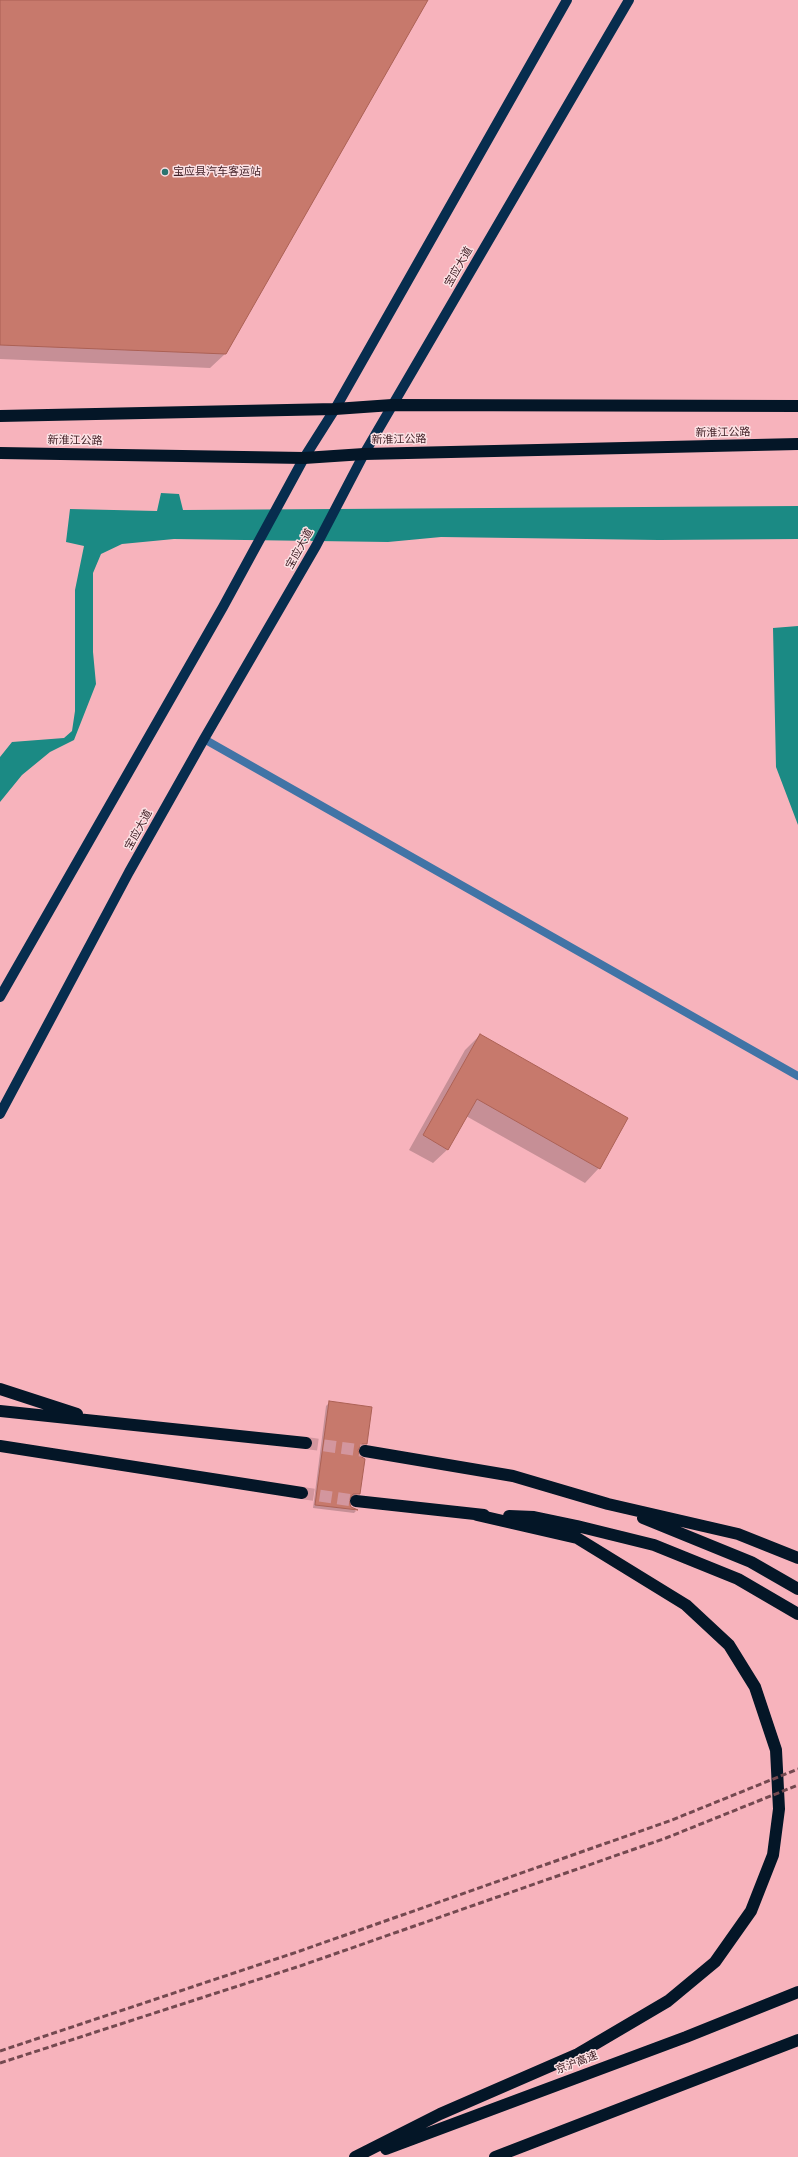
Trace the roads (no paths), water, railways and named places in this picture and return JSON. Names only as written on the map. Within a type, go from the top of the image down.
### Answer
[{"type":"highway","points":[[0,416],[335,409],[392,405],[798,406]]},
{"type":"highway","name":"新淮江公路","points":[[0,453],[304,458],[364,454],[798,444]]},
{"type":"highway","points":[[0,1389],[99,1421]]},
{"type":"highway","points":[[0,1411],[306,1443]]},
{"type":"highway","points":[[0,1446],[302,1493]]},
{"type":"highway","points":[[365,1451],[513,1476],[608,1504],[738,1534],[798,1558]]},
{"type":"highway","points":[[356,1501],[477,1515],[534,1517],[654,1545],[738,1579],[798,1614]]},
{"type":"highway","points":[[608,1504],[751,1562],[798,1590]]},
{"type":"highway","points":[[355,2157],[440,2114],[578,2054],[668,2001],[715,1962],[751,1911],[773,1855],[779,1809],[776,1750],[756,1687],[729,1645],[686,1605],[577,1538],[477,1515]]},
{"type":"highway","name":"京沪高速","points":[[364,2157],[686,2037],[798,1992]]},
{"type":"highway","points":[[495,2157],[798,2040]]},
{"type":"main road","points":[[0,997],[254,550],[304,458],[335,409],[567,0]]},
{"type":"main road","name":"宝应大道","points":[[0,1114],[129,872],[316,546],[364,454],[629,0]]},
{"type":"lane","points":[[204,739],[798,1076]]},
{"type":"water","points":[[161,493],[179,494],[183,510],[798,506],[798,539],[659,540],[441,537],[388,542],[174,539],[122,544],[101,554],[93,573],[93,652],[96,684],[74,740],[50,752],[22,775],[0,802],[0,757],[12,742],[64,738],[72,731],[75,711],[75,590],[84,546],[66,542],[70,509],[157,511]]},
{"type":"water","points":[[798,626],[798,825],[776,767],[773,628]]},
{"type":"tunnel","points":[[306,1443],[365,1451]]},
{"type":"tunnel","points":[[302,1493],[356,1501]]},
{"type":"railway","points":[[0,2051],[300,1951],[672,1820],[798,1769]]},
{"type":"railway","points":[[0,2063],[303,1965],[666,1838],[798,1785]]},
{"type":"place","name":"宝应县汽车客运站","points":[[165,172]]}]
